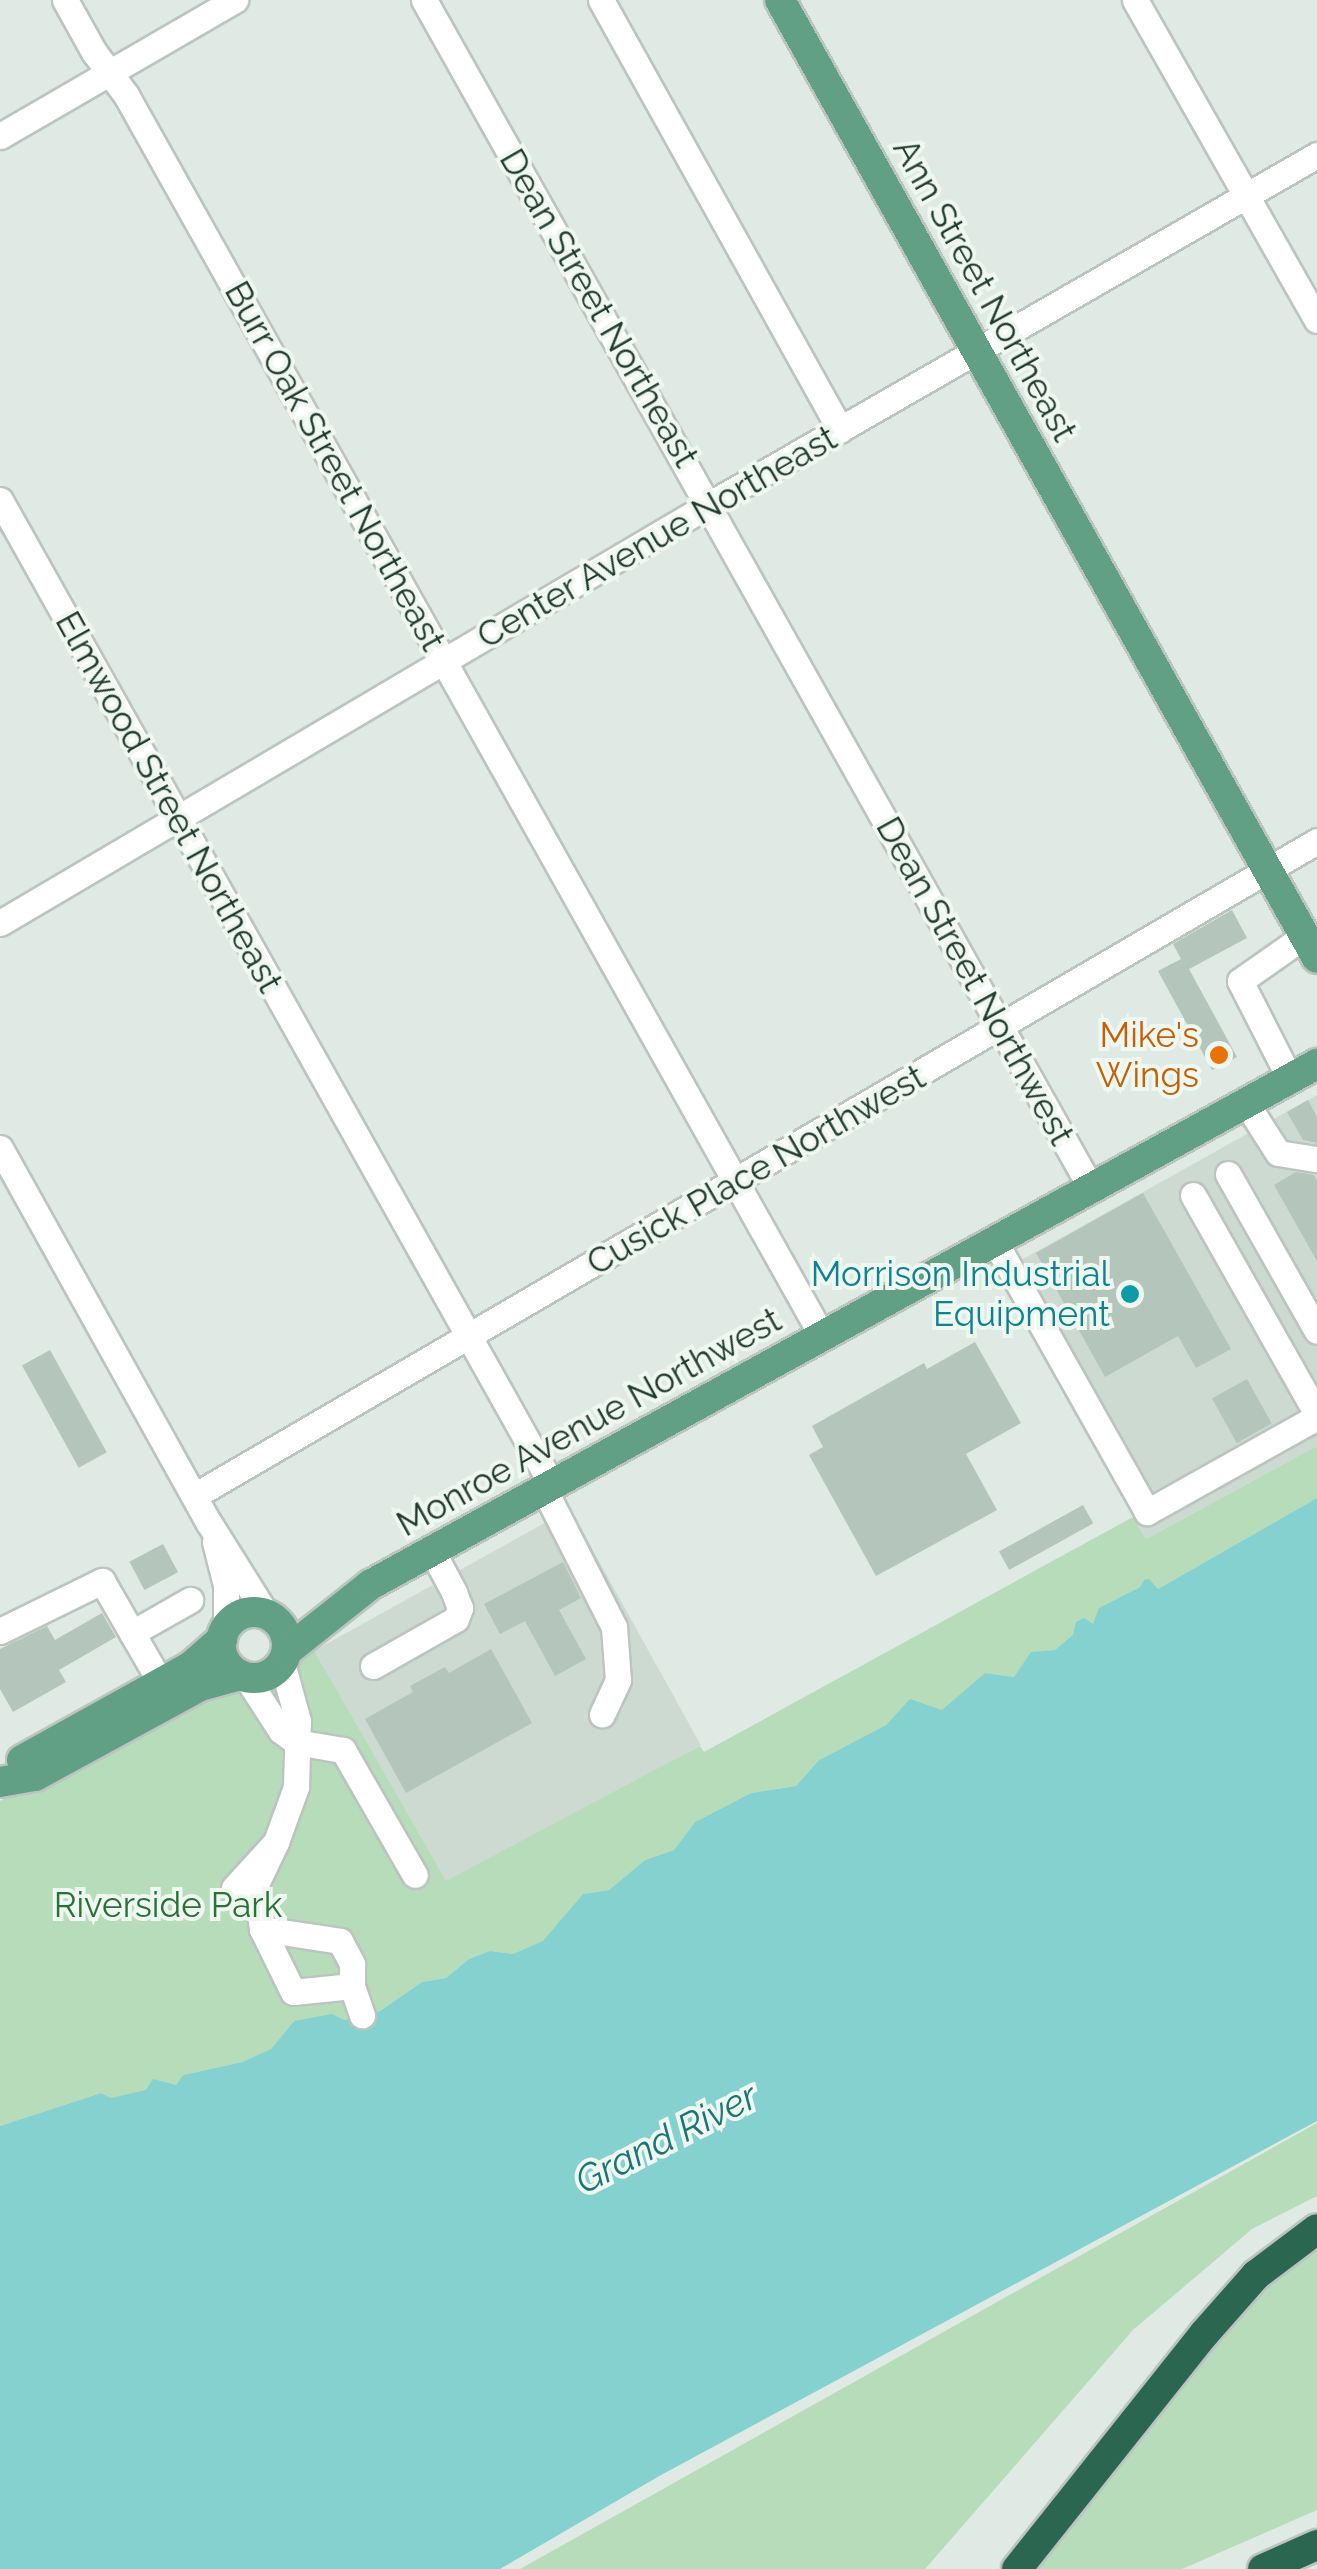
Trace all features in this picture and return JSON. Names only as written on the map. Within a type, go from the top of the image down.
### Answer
[{"type":"highway","points":[[1017,2569],[1217,2319],[1256,2276],[1317,2230]]},
{"type":"highway","points":[[1263,2569],[1317,2545]]},
{"type":"main road","name":"Ann Street Northeast","points":[[780,0],[1310,947]]},
{"type":"main road","name":"Monroe Avenue Northwest","points":[[284,1657],[370,1586],[1304,1072]]},
{"type":"main road","name":"Monroe Avenue Northwest","points":[[270,1616],[370,1586]]},
{"type":"main road","points":[[2,1775],[35,1776],[166,1692],[248,1612],[270,1616],[285,1632],[284,1657],[262,1677],[244,1676],[166,1692]]},
{"type":"main road","points":[[224,1633],[224,1656],[244,1676]]},
{"type":"street","name":"Burr Oak Street Northeast","points":[[65,0],[94,52],[113,71],[822,1336]]},
{"type":"street","points":[[0,136],[236,0]]},
{"type":"street","name":"Dean Street Northeast","points":[[424,0],[859,774]]},
{"type":"street","points":[[601,0],[840,430]]},
{"type":"street","points":[[1136,0],[1317,320]]},
{"type":"street","name":"Center Avenue Northeast","points":[[0,923],[710,504],[1317,155]]},
{"type":"street","name":"Elmwood Street Northeast","points":[[0,500],[470,1337],[548,1487],[614,1627],[618,1680],[602,1714]]},
{"type":"street","name":"Dean Street Northwest","points":[[859,774],[1090,1188]]},
{"type":"street","name":"Cusick Place Northwest","points":[[194,1496],[1317,841]]},
{"type":"street","points":[[1304,1072],[1240,981],[1310,947]]},
{"type":"street","points":[[1246,1104],[1278,1153],[1317,1159]]},
{"type":"street","points":[[0,1148],[194,1496],[270,1616]]},
{"type":"street","points":[[1228,1174],[1310,1302],[1317,1331]]},
{"type":"street","points":[[995,1242],[1147,1512],[1317,1416],[1193,1194]]},
{"type":"street","points":[[1268,1327],[1310,1302]]},
{"type":"street","points":[[210,1522],[226,1585],[224,1633]]},
{"type":"street","points":[[373,1666],[456,1619],[460,1608],[432,1551]]},
{"type":"street","points":[[0,1630],[102,1580],[166,1692]]},
{"type":"street","points":[[132,1634],[190,1600]]},
{"type":"street","points":[[284,1657],[298,1721],[296,1787],[256,1884],[262,1929],[293,1992],[352,1986]]},
{"type":"street","points":[[244,1676],[281,1732],[296,1742],[342,1750],[416,1875]]},
{"type":"street","points":[[234,1888],[276,1842]]},
{"type":"street","points":[[262,1929],[340,1941],[352,1964],[352,1986],[362,2015]]},
{"type":"shaded area","points":[[1317,1095],[1317,1446],[1146,1539],[998,1273]]},
{"type":"shaded area","points":[[570,1509],[701,1745],[446,1887],[315,1651]]},
{"type":"green space","name":"Riverside Park","points":[[1317,1446],[1317,1498],[1158,1589],[1140,1587],[1100,1608],[1093,1624],[1055,1650],[1031,1653],[1014,1677],[985,1673],[942,1711],[910,1700],[886,1725],[819,1760],[796,1786],[751,1793],[695,1822],[674,1850],[645,1860],[609,1890],[583,1894],[544,1941],[513,1954],[490,1951],[469,1959],[446,1978],[422,1982],[380,2011],[344,2020],[294,2021],[271,2049],[242,2062],[183,2075],[176,2085],[111,2098],[101,2093],[0,2126],[0,1801],[198,1696],[269,1683],[305,1652],[315,1652],[446,1881],[700,1746],[704,1752],[1133,1517],[1146,1539]]},
{"type":"green space","points":[[1317,2123],[1317,2196],[1252,2229],[1133,2330],[925,2569],[520,2569]]},
{"type":"green space","points":[[1317,2245],[1317,2510],[1182,2569],[1031,2569],[1234,2316]]},
{"type":"water","name":"Grand River","points":[[1317,1498],[1317,2121],[661,2475],[500,2569],[0,2569],[0,2126],[101,2093],[111,2098],[146,2090],[153,2079],[176,2085],[183,2075],[242,2062],[271,2049],[294,2021],[332,2014],[344,2020],[380,2011],[422,1982],[446,1978],[469,1959],[490,1951],[513,1954],[543,1941],[583,1894],[609,1890],[645,1860],[674,1850],[695,1822],[751,1793],[796,1786],[819,1760],[886,1725],[910,1699],[942,1710],[985,1673],[1014,1677],[1031,1652],[1055,1650],[1073,1635],[1076,1622],[1084,1618],[1093,1624],[1099,1608],[1140,1587],[1144,1580],[1149,1579],[1158,1589]]},
{"type":"building","points":[[1232,910],[1247,938],[1189,969],[1237,1057],[1212,1070],[1158,971],[1181,959],[1173,944]]},
{"type":"building","points":[[1308,1100],[1317,1117],[1317,1143],[1303,1140],[1287,1112]]},
{"type":"building","points":[[1296,1172],[1314,1175],[1317,1181],[1317,1261],[1274,1185]]},
{"type":"building","name":"Morrison Industrial Equipment","points":[[1143,1193],[1231,1349],[1196,1368],[1178,1336],[1105,1377],[1036,1253]]},
{"type":"building","points":[[975,1342],[1021,1423],[966,1454],[997,1510],[876,1576],[809,1455],[823,1447],[812,1426],[924,1363],[927,1369]]},
{"type":"building","points":[[50,1350],[107,1452],[79,1468],[22,1366]]},
{"type":"building","points":[[1247,1379],[1272,1424],[1237,1443],[1212,1398]]},
{"type":"building","points":[[1083,1505],[1093,1523],[1009,1570],[999,1552]]},
{"type":"building","points":[[163,1544],[178,1572],[144,1590],[129,1562]]},
{"type":"building","points":[[563,1562],[581,1598],[559,1610],[586,1659],[555,1676],[525,1621],[500,1634],[484,1604]]},
{"type":"building","points":[[102,1613],[116,1637],[59,1670],[66,1682],[13,1712],[0,1689],[0,1649],[47,1626],[55,1640]]},
{"type":"building","points":[[491,1649],[532,1723],[406,1793],[365,1719],[413,1692],[410,1686],[445,1667],[449,1673]]},
{"type":"place","name":"Mike's Wings","points":[[1219,1055]]},
{"type":"place","name":"Morrison Industrial Equipment","points":[[1130,1294]]}]
